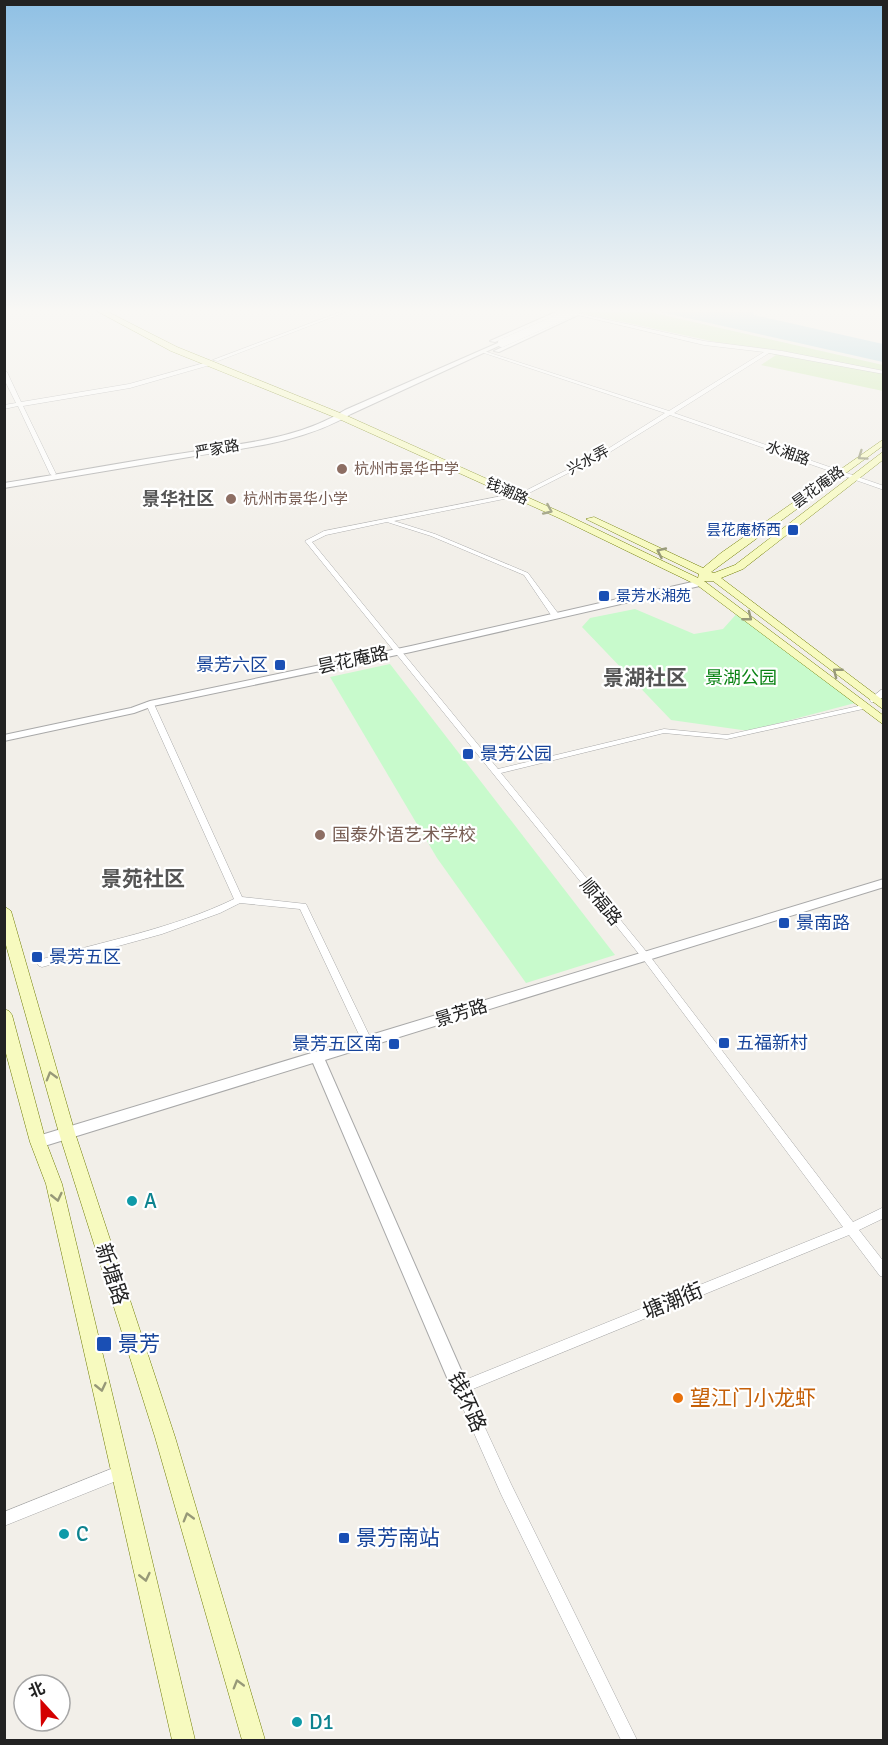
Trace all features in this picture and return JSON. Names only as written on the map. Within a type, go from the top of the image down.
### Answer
[{"type":"main road","name":"钱潮路","points":[[290,392],[529,490],[707,577],[884,707]]},
{"type":"main road","name":"钱潮路","points":[[342,413],[517,495],[707,577],[884,722]]},
{"type":"main road","name":"昙花庵路","points":[[707,577],[840,471],[884,441]]},
{"type":"main road","name":"昙花庵路","points":[[707,577],[739,567],[884,454]]},
{"type":"main road","name":"新塘路","points":[[4,911],[67,1132],[165,1437],[254,1740]]},
{"type":"main road","name":"新塘路","points":[[4,1015],[38,1142],[54,1184],[183,1740]]},
{"type":"street","points":[[14,392],[54,474]]},
{"type":"street","points":[[4,407],[91,392]]},
{"type":"street","name":"严家路","points":[[4,484],[248,444],[312,428],[387,392]]},
{"type":"street","name":"严家路","points":[[4,484],[242,441],[299,427],[342,413],[391,392]]},
{"type":"street","name":"水湘路","points":[[608,392],[884,488]]},
{"type":"street","name":"兴水弄","points":[[529,490],[608,450],[700,392]]},
{"type":"street","points":[[387,521],[517,495]]},
{"type":"street","points":[[387,521],[433,535],[526,574],[556,616]]},
{"type":"street","name":"顺福路","points":[[387,521],[324,533],[308,541],[646,957],[884,1272]]},
{"type":"street","name":"昙花庵路","points":[[4,738],[556,616],[707,577]]},
{"type":"street","points":[[874,700],[884,692]]},
{"type":"street","points":[[150,704],[239,900]]},
{"type":"street","points":[[495,772],[664,731],[727,737],[863,707]]},
{"type":"street","name":"景芳路","points":[[38,1142],[884,883]]},
{"type":"street","points":[[42,963],[159,932],[217,911],[239,900],[303,906],[368,1041]]},
{"type":"street","name":"钱环路","points":[[317,1057],[506,1489],[629,1740]]},
{"type":"street","name":"塘潮街","points":[[460,1388],[850,1229],[884,1212]]},
{"type":"street","points":[[4,1519],[121,1472]]},
{"type":"green space","name":"景湖公园","points":[[635,609],[694,634],[723,629],[740,610],[855,703],[749,731],[671,720],[582,627],[590,618]]},
{"type":"green space","points":[[390,664],[615,955],[526,983],[437,858],[330,677]]},
{"type":"place","name":"杭州市景华中学","points":[[342,469]]},
{"type":"place","name":"杭州市景华小学","points":[[231,499]]},
{"type":"place","name":"昙花庵桥西","points":[[793,530]]},
{"type":"place","name":"景芳水湘苑","points":[[604,596]]},
{"type":"place","name":"景芳六区","points":[[280,665]]},
{"type":"place","name":"景芳公园","points":[[468,754]]},
{"type":"place","name":"国泰外语艺术学校","points":[[320,835]]},
{"type":"place","name":"景南路","points":[[784,923]]},
{"type":"place","name":"景芳五区","points":[[37,957]]},
{"type":"place","name":"五福新村","points":[[724,1043]]},
{"type":"place","name":"景芳五区南","points":[[394,1044]]},
{"type":"place","name":"A","points":[[132,1201]]},
{"type":"place","name":"景芳","points":[[104,1344]]},
{"type":"place","name":"望江门小龙虾","points":[[678,1398]]},
{"type":"place","name":"C","points":[[64,1534]]},
{"type":"place","name":"景芳南站","points":[[344,1538]]},
{"type":"place","name":"D1","points":[[297,1722]]},
{"type":"district","name":"景华社区","points":[[178,499]]},
{"type":"district","name":"景湖社区","points":[[645,678]]},
{"type":"district","name":"景苑社区","points":[[143,879]]}]
